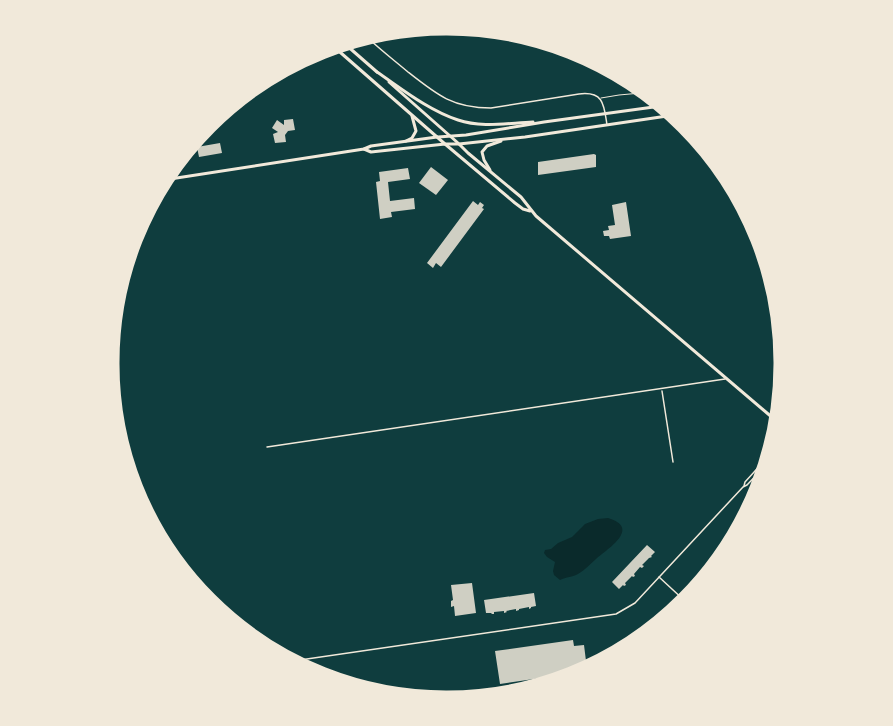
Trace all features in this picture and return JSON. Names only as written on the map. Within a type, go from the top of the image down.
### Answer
[{"type":"main road","points":[[351,49],[521,197],[531,211],[771,416]]},
{"type":"main road","points":[[340,52],[515,203],[531,211]]},
{"type":"main road","points":[[377,72],[434,110],[459,120],[503,124],[544,122]]},
{"type":"main road","points":[[175,177],[364,149],[371,146],[452,137],[652,107]]},
{"type":"main road","points":[[406,141],[412,138],[416,131],[411,114]]},
{"type":"main road","points":[[364,149],[371,152],[459,144],[664,117]]},
{"type":"main road","points":[[490,170],[482,152],[487,146],[505,139]]},
{"type":"street","points":[[374,43],[447,100],[477,108],[503,107],[584,93],[601,98],[607,125]]},
{"type":"street","points":[[267,447],[729,379]]},
{"type":"street","points":[[662,389],[673,462]]},
{"type":"street","points":[[743,487],[759,467]]},
{"type":"street","points":[[304,659],[622,612],[635,603],[755,477]]},
{"type":"street","points":[[659,578],[679,595]]},
{"type":"lane","points":[[601,98],[634,93]]},
{"type":"water","points":[[608,518],[622,527],[622,532],[614,544],[578,574],[560,580],[554,575],[555,562],[547,557],[545,550],[572,537],[585,524]]},
{"type":"building","points":[[293,119],[295,130],[288,131],[285,135],[286,142],[275,143],[273,134],[278,132],[272,128],[277,120],[284,125],[284,120]]},
{"type":"building","points":[[220,143],[222,153],[199,157],[197,149],[200,147]]},
{"type":"building","points":[[596,155],[596,167],[538,175],[538,162]]},
{"type":"building","points":[[431,167],[448,180],[436,195],[419,183]]},
{"type":"building","points":[[408,168],[410,179],[388,182],[390,201],[414,198],[415,209],[391,212],[392,217],[380,219],[376,182],[380,181],[379,172]]},
{"type":"building","points":[[473,201],[478,205],[480,202],[484,205],[482,208],[484,209],[441,267],[436,263],[433,268],[427,263]]},
{"type":"building","points":[[626,202],[631,236],[610,239],[609,236],[604,236],[603,231],[609,230],[608,226],[615,225],[612,205]]},
{"type":"building","points":[[647,545],[655,552],[652,557],[642,565],[644,566],[642,568],[640,567],[634,574],[635,576],[625,583],[626,585],[619,589],[612,582]]},
{"type":"building","points":[[472,583],[476,613],[455,616],[454,606],[451,607],[453,600],[451,585]]},
{"type":"building","points":[[534,593],[536,606],[529,609],[529,607],[504,613],[504,611],[494,612],[494,614],[486,613],[484,600]]},
{"type":"building","points":[[573,640],[574,646],[584,645],[586,660],[536,679],[500,684],[495,651]]}]
